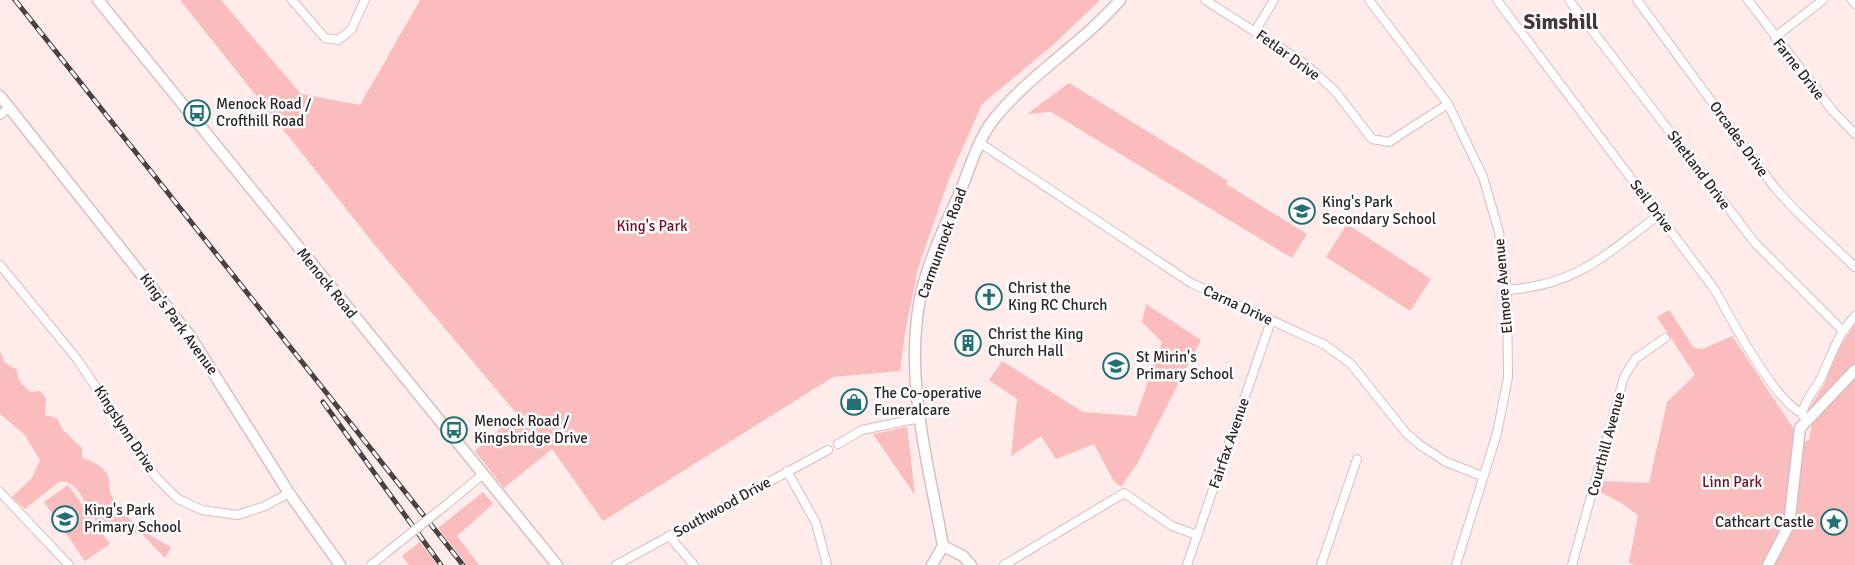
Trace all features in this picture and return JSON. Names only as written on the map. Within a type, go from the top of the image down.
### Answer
[{"type":"main road","name":"Menock Road","points":[[98,0],[556,565]]},
{"type":"main road","name":"Carmunnock Road","points":[[943,546],[920,418],[916,381],[920,297],[945,226],[980,143],[993,120],[1011,100],[1120,0]]},
{"type":"main road","name":"King's Park Avenue","points":[[0,96],[190,336],[289,493],[340,565]]},
{"type":"main road","points":[[1768,565],[1789,525],[1800,428],[1855,370]]},
{"type":"main road","points":[[932,565],[943,546],[963,555],[971,565]]},
{"type":"street","points":[[292,0],[326,38],[338,40],[351,30],[365,0]]},
{"type":"street","name":"Fetlar Drive","points":[[1206,0],[1304,63],[1335,91],[1372,139],[1389,142],[1449,104]]},
{"type":"street","points":[[1255,31],[1274,0]]},
{"type":"street","name":"Elmore Avenue","points":[[1369,0],[1449,104],[1483,177],[1499,232],[1507,290],[1508,377],[1497,433],[1456,565]]},
{"type":"street","name":"Seil Drive","points":[[1497,0],[1715,290],[1738,333],[1787,404],[1802,413]]},
{"type":"street","name":"Shetland Drive","points":[[1569,0],[1755,243],[1842,330]]},
{"type":"street","name":"Orcades Drive","points":[[1637,0],[1775,188],[1855,267]]},
{"type":"street","name":"Farne Drive","points":[[1748,0],[1832,110],[1855,134]]},
{"type":"street","points":[[1775,37],[1823,0]]},
{"type":"street","points":[[1852,0],[1855,4]]},
{"type":"street","points":[[0,115],[10,107]]},
{"type":"street","name":"Carna Drive","points":[[980,143],[1191,283],[1337,353],[1351,364],[1406,433],[1420,445],[1446,462],[1482,476]]},
{"type":"street","points":[[1507,290],[1531,289],[1571,277],[1596,262],[1659,215]]},
{"type":"street","name":"Kingslynn Drive","points":[[0,265],[77,359],[156,477],[178,499],[202,510],[238,514],[265,506],[289,493]]},
{"type":"street","points":[[1800,428],[1802,413],[1842,330],[1855,316]]},
{"type":"street","name":"Fairfax Avenue","points":[[1187,565],[1271,321]]},
{"type":"street","name":"Courthill Avenue","points":[[1572,565],[1624,377],[1635,359],[1665,338]]},
{"type":"street","points":[[838,444],[862,430],[920,418]]},
{"type":"street","name":"Southwood Drive","points":[[616,565],[828,450]]},
{"type":"street","points":[[1321,565],[1358,459]]},
{"type":"street","points":[[787,471],[816,524],[827,565]]},
{"type":"street","points":[[371,565],[482,475]]},
{"type":"street","points":[[0,492],[69,565]]},
{"type":"street","points":[[1004,565],[1124,493],[1172,526],[1197,534]]},
{"type":"street","points":[[669,536],[694,565]]},
{"type":"green space","name":"King's Park","points":[[180,0],[221,0],[301,94],[360,105],[420,0],[1100,0],[1054,44],[982,104],[949,179],[918,268],[900,371],[833,377],[603,521],[552,449],[504,488],[475,451],[517,414],[378,249]]},
{"type":"green space","points":[[1069,83],[1228,181],[1226,184],[1307,234],[1292,258],[1051,112],[1027,114]]},
{"type":"green space","points":[[1347,224],[1431,279],[1410,311],[1326,257]]},
{"type":"green space","points":[[1146,304],[1201,340],[1137,464],[1121,487],[1113,480],[1094,444],[1056,459],[1041,436],[1011,456],[1017,399],[989,380],[1002,361],[1083,412],[1136,416],[1162,342],[1142,322]]},
{"type":"green space","name":"Linn Park","points":[[1669,310],[1694,348],[1703,349],[1732,336],[1803,443],[1809,439],[1812,425],[1855,378],[1855,565],[1635,565],[1629,563],[1638,515],[1620,502],[1600,492],[1603,481],[1649,483],[1667,402],[1695,375],[1657,317]]},
{"type":"green space","points":[[1855,324],[1855,366],[1811,412],[1809,409],[1824,385],[1839,348]]},
{"type":"green space","points":[[0,351],[5,363],[17,370],[19,380],[23,385],[31,392],[40,391],[46,398],[45,415],[57,418],[63,430],[82,448],[82,458],[104,469],[109,478],[111,495],[116,503],[145,532],[171,547],[165,558],[141,533],[117,534],[103,529],[93,517],[80,493],[68,483],[60,481],[25,509],[12,497],[32,478],[40,460],[24,434],[0,414]]},
{"type":"green space","points":[[907,427],[915,495],[873,434]]},
{"type":"green space","points":[[68,485],[110,544],[85,561],[44,502]]},
{"type":"green space","points":[[483,492],[493,504],[457,536],[479,565],[467,565],[438,528]]},
{"type":"green space","points":[[420,542],[437,565],[409,565],[402,556]]},
{"type":"railway","points":[[15,0],[463,565]]},
{"type":"railway","points":[[323,402],[441,565]]},
{"type":"place","name":"Menock Road / Crofthill Road","points":[[197,113]]},
{"type":"place","name":"King's Park Secondary School","points":[[1302,211]]},
{"type":"place","name":"Christ the King RC Church","points":[[989,297]]},
{"type":"place","name":"Christ the King Church Hall","points":[[968,343]]},
{"type":"place","name":"St Mirin's Primary School","points":[[1116,366]]},
{"type":"place","name":"The Co-operative Funeralcare","points":[[854,402]]},
{"type":"place","name":"Menock Road / Kingsbridge Drive","points":[[454,430]]},
{"type":"place","name":"King's Park Primary School","points":[[65,519]]},
{"type":"place","name":"Cathcart Castle","points":[[1834,522]]},
{"type":"district","name":"Simshill","points":[[1561,22]]}]
